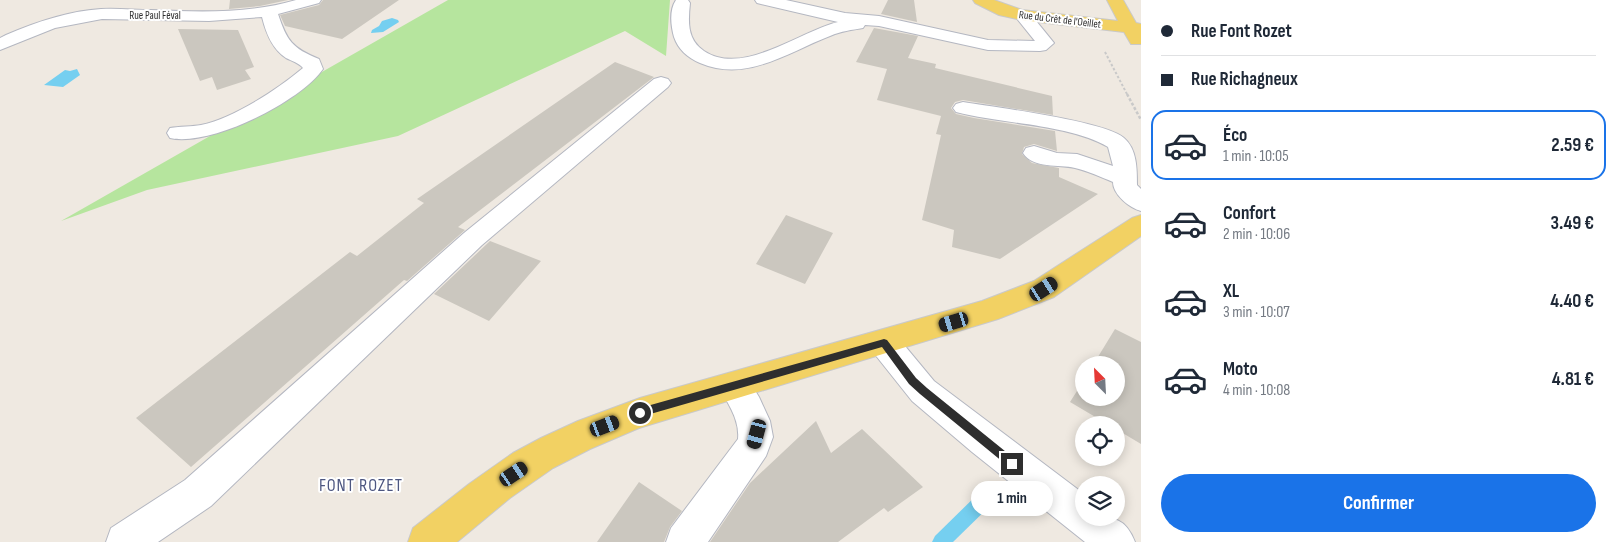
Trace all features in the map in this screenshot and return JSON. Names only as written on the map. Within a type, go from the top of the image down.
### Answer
[{"type":"main road","name":"Rue du Crêt de l'Oeillet","points":[[981,0],[1004,11],[1022,15],[1136,28]]},
{"type":"main road","points":[[1115,0],[1136,28],[1141,48]]},
{"type":"main road","points":[[427,542],[488,492],[540,457],[588,432],[640,413],[988,311],[1044,289],[1141,224]]},
{"type":"street","name":"Rue Paul Féval","points":[[5,40],[41,26],[83,16],[235,15],[268,11],[313,0]]},
{"type":"street","points":[[763,0],[845,18],[879,21],[998,46],[1040,46],[1045,43],[1042,37],[1024,20],[1022,15]]},
{"type":"street","points":[[682,3],[680,25],[684,39],[691,50],[701,58],[718,64],[735,64],[761,60],[831,29],[879,21]]},
{"type":"street","points":[[847,3],[879,21]]},
{"type":"street","points":[[178,133],[203,132],[231,122],[300,82],[313,69],[312,63],[284,50],[279,42],[268,11]]},
{"type":"street","points":[[919,45],[992,61],[1014,62],[1030,60],[1037,55],[1040,46]]},
{"type":"street","points":[[124,542],[198,493],[472,239],[661,83]]},
{"type":"street","points":[[963,108],[1086,131],[1111,138],[1118,144],[1122,154],[1125,187],[1141,203]]},
{"type":"street","points":[[1034,153],[1055,160],[1077,162],[1125,178]]},
{"type":"street","points":[[884,343],[913,381],[984,441],[1116,542]]},
{"type":"street","points":[[685,542],[754,445],[757,434],[755,422],[734,386]]},
{"type":"path","points":[[1102,45],[1141,120]]},
{"type":"green space","points":[[448,0],[670,0],[666,56],[625,31],[398,136],[147,190],[61,221]]},
{"type":"water","points":[[392,18],[399,22],[383,32],[371,33],[382,21]]},
{"type":"water","points":[[77,69],[80,75],[63,87],[44,85],[65,70]]},
{"type":"building","points":[[230,0],[288,0],[260,6],[229,9]]},
{"type":"building","points":[[323,0],[399,0],[342,39],[285,26],[280,15],[319,5]]},
{"type":"building","points":[[888,0],[914,0],[917,22],[881,14]]},
{"type":"building","points":[[874,28],[918,36],[908,58],[936,64],[935,68],[1052,96],[1053,115],[963,100],[955,102],[951,108],[956,114],[974,118],[1055,131],[1057,151],[1034,144],[1024,147],[1022,154],[1032,163],[1059,168],[1059,177],[1098,194],[1000,259],[952,247],[954,230],[922,220],[941,135],[936,134],[941,116],[877,100],[887,69],[856,62]]},
{"type":"building","points":[[178,29],[238,30],[254,67],[245,70],[251,79],[217,90],[212,77],[200,81]]},
{"type":"building","points":[[615,62],[654,77],[458,227],[465,230],[407,281],[404,280],[191,467],[136,418],[350,252],[357,256],[424,203],[417,199]]},
{"type":"building","points":[[786,215],[833,233],[805,284],[756,264]]},
{"type":"building","points":[[490,241],[541,261],[489,321],[434,294]]},
{"type":"building","points":[[1115,329],[1141,342],[1141,444],[1125,434],[1125,416],[1094,416],[1077,406],[1125,406],[1125,356],[1098,356]]},
{"type":"building","points":[[1075,394],[1075,405],[1070,402]]},
{"type":"building","points":[[816,421],[831,453],[862,429],[923,487],[888,512],[884,508],[838,542],[710,542],[750,483]]},
{"type":"building","points":[[639,482],[682,511],[670,527],[664,542],[597,542]]},
{"type":"waterway","points":[[941,542],[991,493]]},
{"type":"district","name":"FONT ROZET","points":[[361,485]]},
{"type":"route","points":[[640,413],[884,343],[923,391],[1012,464]]}]
